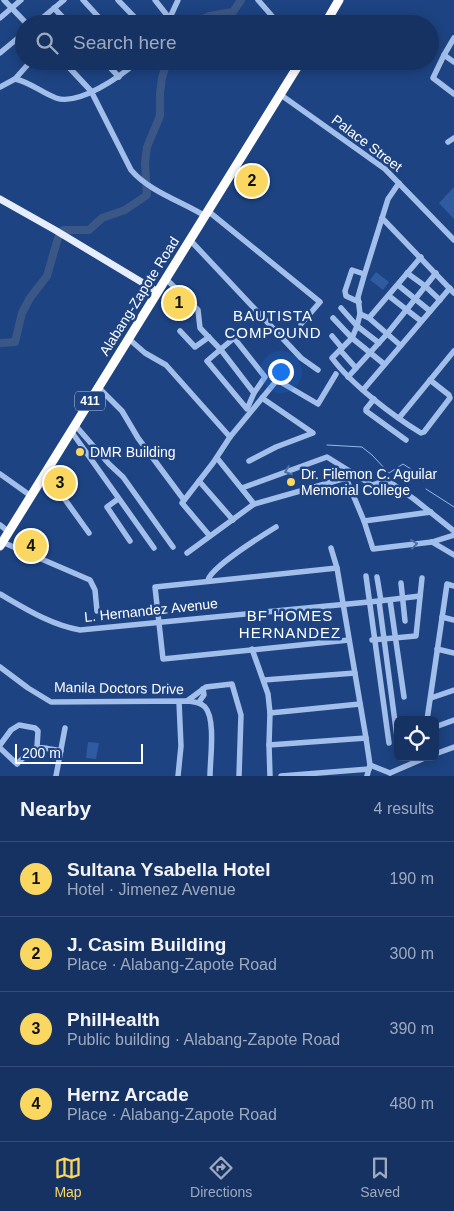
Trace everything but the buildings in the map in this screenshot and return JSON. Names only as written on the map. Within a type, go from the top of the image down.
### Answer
[{"type":"highway","points":[[330,15],[339,0]]},
{"type":"highway","name":"Alabang-Zapote Road","points":[[1,544],[73,428],[133,340],[158,292],[296,70]]},
{"type":"main road","points":[[0,199],[158,292]]},
{"type":"street","points":[[4,0],[19,15]]},
{"type":"street","points":[[0,18],[21,0]]},
{"type":"street","points":[[46,15],[64,0]]},
{"type":"street","points":[[83,0],[97,15]]},
{"type":"street","points":[[118,0],[132,15]]},
{"type":"street","points":[[155,0],[165,15]]},
{"type":"street","points":[[172,15],[178,0]]},
{"type":"street","points":[[258,0],[271,15]]},
{"type":"street","points":[[54,8],[61,15]]},
{"type":"street","points":[[439,66],[454,38]]},
{"type":"street","points":[[0,53],[15,40]]},
{"type":"street","points":[[444,55],[454,62]]},
{"type":"street","points":[[0,86],[15,78],[23,70]]},
{"type":"street","points":[[71,70],[91,91],[132,170],[142,181],[207,213],[320,302],[301,324]]},
{"type":"street","points":[[112,70],[119,77]]},
{"type":"street","points":[[15,78],[64,100],[75,99],[119,77],[127,70]]},
{"type":"street","points":[[437,70],[434,78],[454,94]]},
{"type":"street","name":"Palace Street","points":[[281,95],[385,168],[454,240]]},
{"type":"street","points":[[448,142],[454,138]]},
{"type":"street","points":[[400,183],[388,199],[364,274],[358,297],[360,314],[357,326],[352,338],[332,358],[363,390],[420,432],[424,432],[450,398],[449,395],[430,380]]},
{"type":"street","points":[[363,390],[421,321],[452,290],[382,218]]},
{"type":"street","points":[[190,240],[301,358],[318,370]]},
{"type":"street","points":[[369,318],[421,257]]},
{"type":"street","points":[[359,302],[349,298],[344,293],[352,270],[364,274]]},
{"type":"street","points":[[407,273],[440,300]]},
{"type":"street","points":[[348,376],[387,334],[436,273]]},
{"type":"street","points":[[166,279],[198,310],[200,328],[221,350],[254,393]]},
{"type":"street","points":[[398,285],[430,311]]},
{"type":"street","points":[[389,296],[421,321]]},
{"type":"street","points":[[341,308],[357,326],[379,343]]},
{"type":"street","points":[[360,314],[369,318],[400,345]]},
{"type":"street","points":[[334,318],[352,338],[384,364]]},
{"type":"street","points":[[180,332],[195,347],[209,337]]},
{"type":"street","points":[[332,336],[356,368]]},
{"type":"street","points":[[234,338],[265,377],[254,393],[247,409],[207,361],[221,350],[234,338]]},
{"type":"street","points":[[133,340],[166,365],[230,437]]},
{"type":"street","points":[[400,418],[454,350]]},
{"type":"street","points":[[183,502],[230,437],[277,380],[318,404],[336,374]]},
{"type":"street","points":[[99,388],[122,411],[138,438],[209,535]]},
{"type":"street","points":[[249,460],[313,433],[262,398]]},
{"type":"street","points":[[374,399],[366,411],[406,440]]},
{"type":"street","points":[[73,428],[118,499],[154,548]]},
{"type":"street","points":[[73,428],[123,477],[173,547]]},
{"type":"street","points":[[242,488],[327,457],[372,485],[387,480],[454,531]]},
{"type":"street","points":[[216,458],[254,504]]},
{"type":"street","points":[[348,470],[346,478],[373,548],[432,542],[454,535]]},
{"type":"street","points":[[0,474],[31,496]]},
{"type":"street","points":[[44,475],[56,487],[89,533]]},
{"type":"street","points":[[187,553],[209,535],[254,504],[346,478]]},
{"type":"street","points":[[199,481],[233,520]]},
{"type":"street","points":[[118,499],[107,507],[130,541]]},
{"type":"street","points":[[364,521],[431,512]]},
{"type":"street","points":[[0,525],[9,532]]},
{"type":"street","points":[[208,580],[213,572],[276,527]]},
{"type":"street","points":[[432,542],[454,555]]},
{"type":"street","points":[[1,544],[90,580],[95,590],[97,611]]},
{"type":"street","points":[[331,548],[337,568],[366,738],[370,767],[368,776]]},
{"type":"street","points":[[337,568],[155,587],[163,659],[349,640]]},
{"type":"street","points":[[366,576],[373,640],[389,743]]},
{"type":"street","points":[[378,577],[394,716]]},
{"type":"street","points":[[373,640],[416,636],[422,578]]},
{"type":"street","points":[[401,583],[405,621]]},
{"type":"street","points":[[428,716],[447,584],[454,586]]},
{"type":"street","name":"L. Hernandez Avenue","points":[[0,594],[44,618],[67,628],[80,630],[420,596]]},
{"type":"street","points":[[390,600],[404,697]]},
{"type":"street","points":[[442,617],[454,620]]},
{"type":"street","points":[[252,649],[268,694],[270,713],[270,776]]},
{"type":"street","points":[[437,649],[454,653]]},
{"type":"street","name":"Manila Doctors Drive","points":[[0,668],[51,702],[199,702],[204,706],[211,720],[210,776]]},
{"type":"street","points":[[264,680],[355,673]]},
{"type":"street","points":[[187,701],[206,687],[232,682],[241,715],[240,776]]},
{"type":"street","points":[[199,702],[204,696],[203,689]]},
{"type":"street","points":[[430,698],[454,690]]},
{"type":"street","points":[[178,776],[181,746],[179,702]]},
{"type":"street","points":[[270,713],[360,704]]},
{"type":"street","points":[[439,726],[454,720]]},
{"type":"street","points":[[37,747],[38,731],[35,728],[19,725],[11,730],[0,746],[17,764],[32,749],[37,747],[61,751]]},
{"type":"street","points":[[56,776],[65,728]]},
{"type":"street","points":[[269,746],[366,738]]},
{"type":"street","points":[[439,753],[454,748]]},
{"type":"street","points":[[281,776],[333,774],[370,767],[390,774],[414,761]]},
{"type":"shaded area","points":[[454,187],[454,219],[439,203]]},
{"type":"shaded area","points":[[376,272],[389,282],[383,290],[370,280]]},
{"type":"shaded area","points":[[88,742],[99,743],[96,759],[86,758]]},
{"type":"waterway","points":[[215,15],[233,12],[241,0]]},
{"type":"waterway","points":[[0,343],[15,342],[22,313],[30,298],[47,276],[58,238],[63,230],[89,230],[102,218],[125,210],[147,195],[145,163],[147,147],[160,116],[160,93],[164,70]]},
{"type":"waterway","points":[[327,445],[362,447],[389,473],[403,464],[414,471],[423,481]]},
{"type":"waterway","points":[[426,489],[454,507]]},
{"type":"place","name":"J. Casim Building","points":[[252,181]]},
{"type":"place","name":"Sultana Ysabella Hotel","points":[[179,303]]},
{"type":"place","name":"DMR Building","points":[[80,452]]},
{"type":"place","name":"Dr. Filemon C. Aguilar Memorial College","points":[[291,482]]},
{"type":"place","name":"PhilHealth","points":[[60,483]]},
{"type":"place","name":"Hernz Arcade","points":[[31,546]]},
{"type":"district","name":"BAUTISTA COMPOUND","points":[[273,324]]},
{"type":"district","name":"BF HOMES HERNANDEZ","points":[[290,624]]}]
